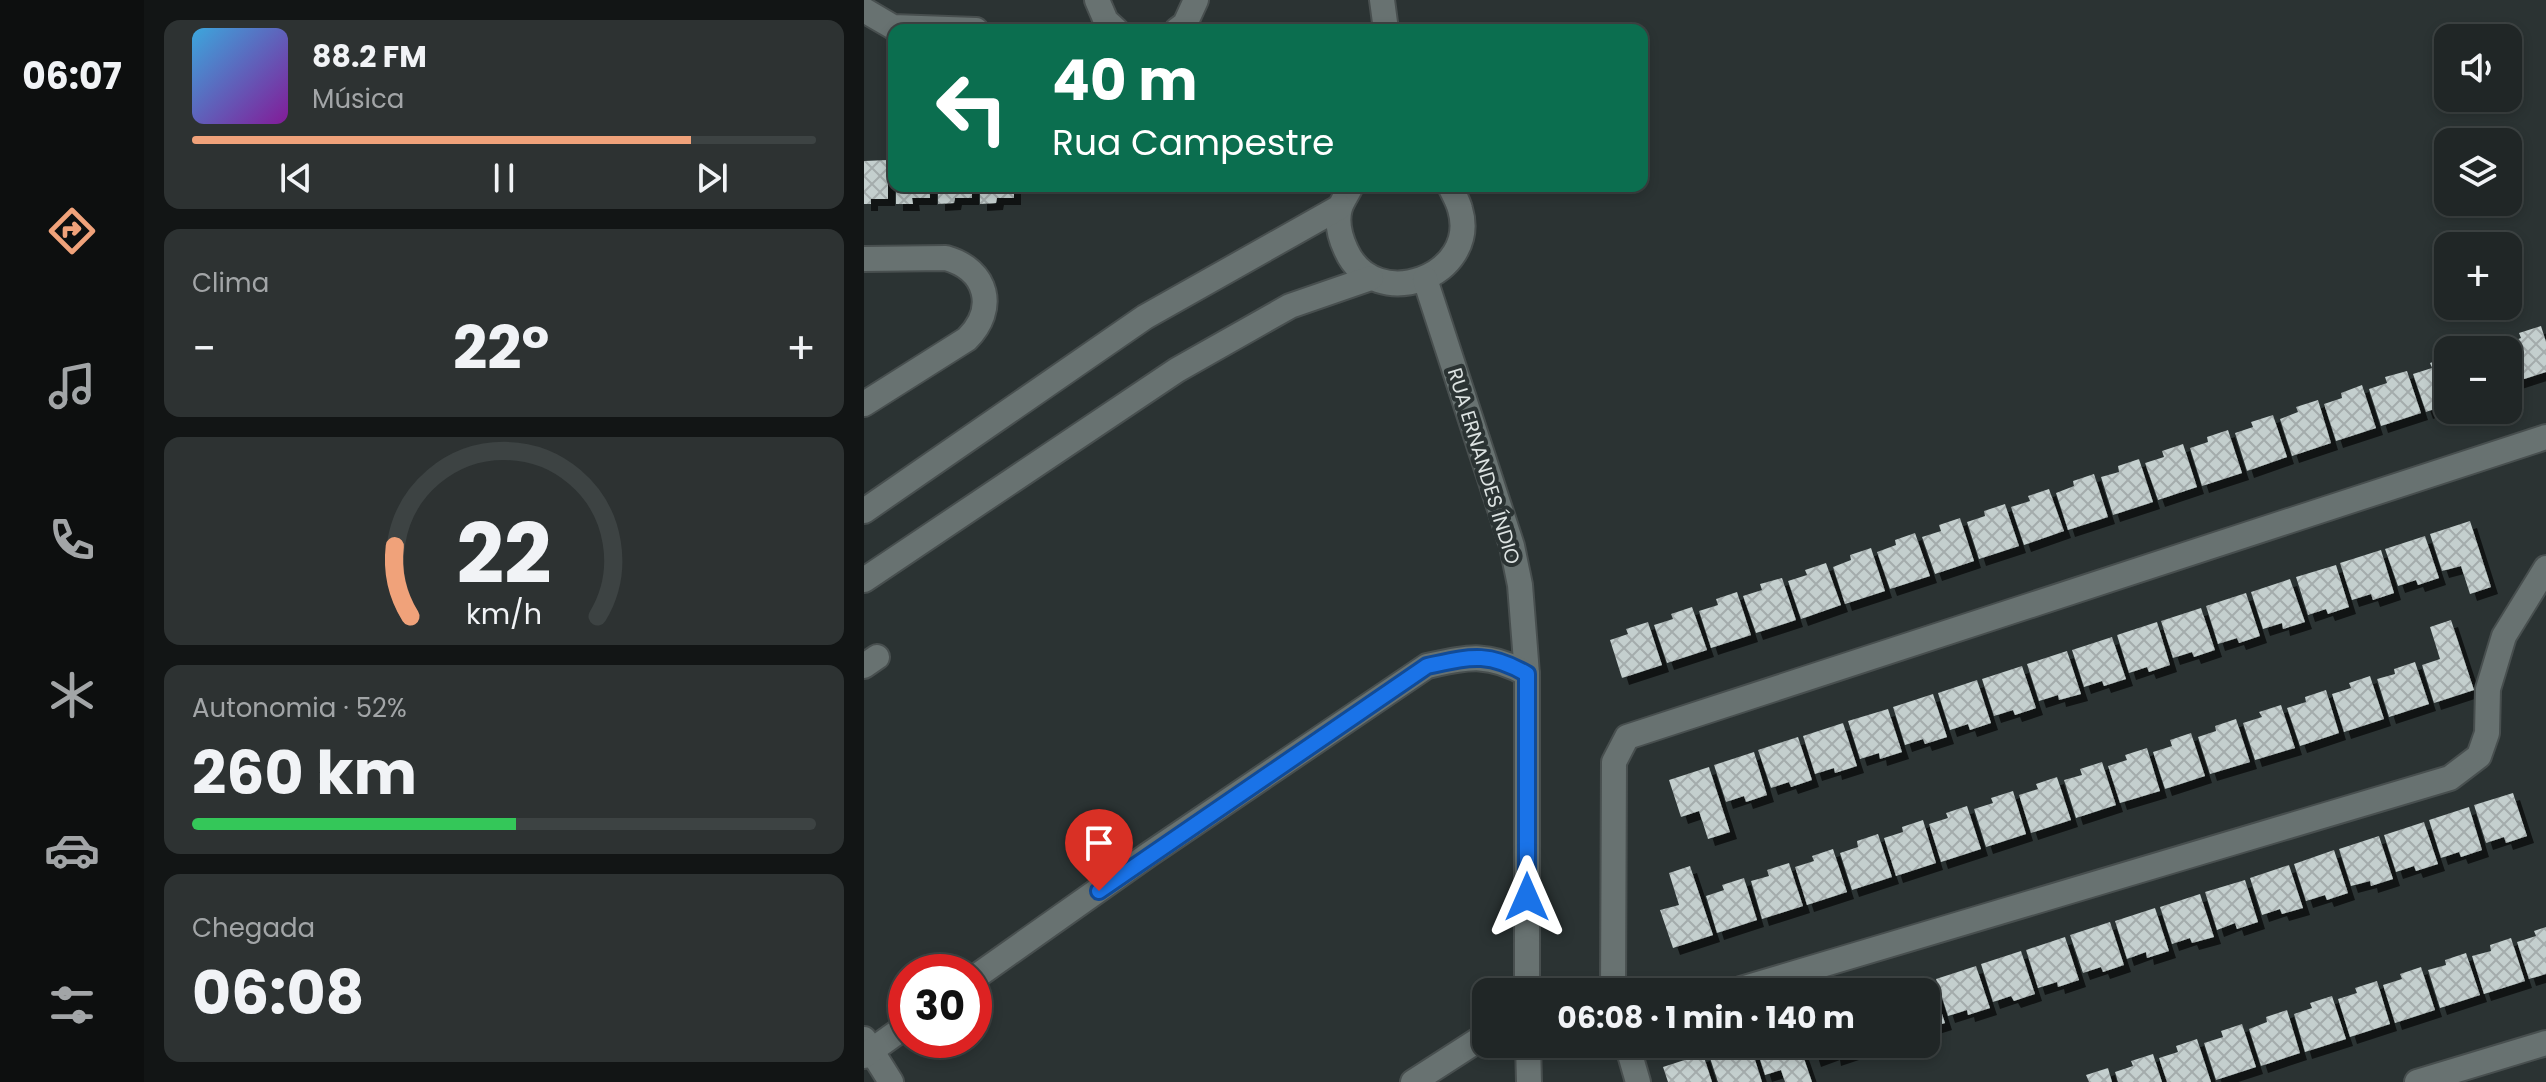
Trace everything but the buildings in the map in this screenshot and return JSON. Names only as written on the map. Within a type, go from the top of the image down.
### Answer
[{"type":"street","points":[[1097,0],[1109,24]]},
{"type":"street","points":[[1185,24],[1196,0]]},
{"type":"street","points":[[1382,0],[1385,24]]},
{"type":"street","points":[[864,10],[888,24]]},
{"type":"street","points":[[1346,197],[1339,235],[1350,260],[1371,278],[1398,285],[1425,279],[1447,263],[1460,238],[1461,211],[1453,192]]},
{"type":"street","points":[[864,511],[1145,317],[1346,197]]},
{"type":"street","points":[[864,259],[946,258],[959,262],[978,279],[985,304],[977,329],[967,339],[864,404]]},
{"type":"street","points":[[864,580],[1177,370],[1290,306],[1371,278]]},
{"type":"street","name":"RUA ERNANDES ÍNDIO","points":[[1425,279],[1512,546],[1520,585],[1527,674],[1527,978]]},
{"type":"street","points":[[1613,978],[1614,762],[1627,737],[2546,437]]},
{"type":"street","points":[[1778,978],[2450,778],[2479,756],[2487,733],[2488,689],[2504,636],[2546,568]]},
{"type":"street","points":[[992,965],[1148,855],[1427,666],[1491,657],[1527,674]]},
{"type":"street","points":[[888,1036],[866,1049],[891,1082]]},
{"type":"street","points":[[2417,1082],[2546,1043]]},
{"type":"street","points":[[1413,1082],[1472,1044]]},
{"type":"street","points":[[1528,1058],[1529,1082]]},
{"type":"street","points":[[1631,1058],[1638,1082]]},
{"type":"route","points":[[1099,891],[1148,855],[1401,687],[1427,666],[1491,657],[1527,674],[1527,897]]}]
